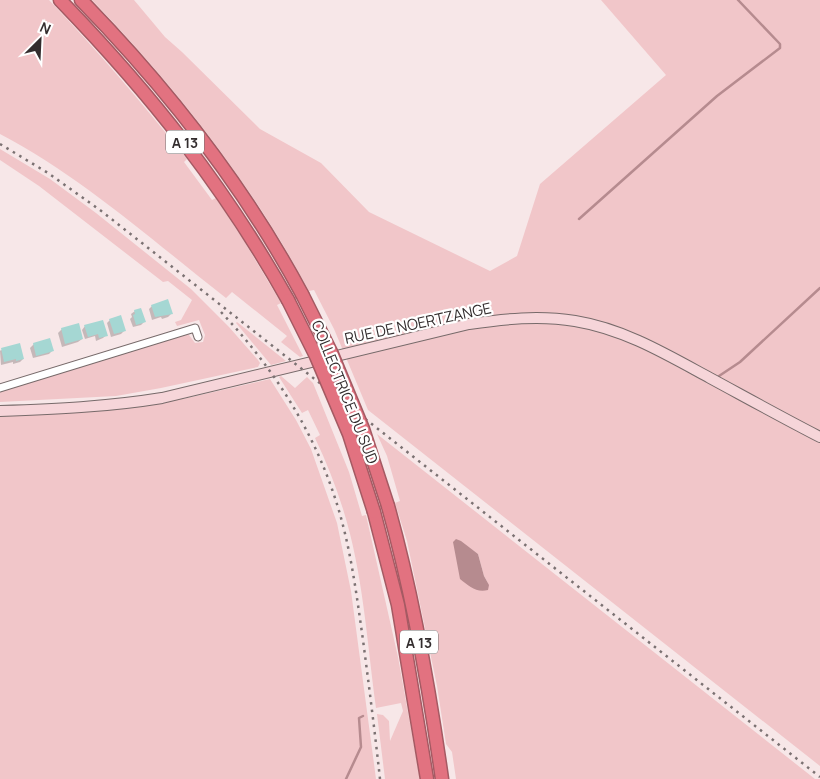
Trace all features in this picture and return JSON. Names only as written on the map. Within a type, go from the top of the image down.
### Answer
[{"type":"highway","name":"COLLECTRICE DU SUD","points":[[60,0],[149,97],[208,172],[251,237],[288,300],[316,356],[345,426],[374,512],[398,605],[427,779]]},
{"type":"highway","name":"COLLECTRICE DU SUD","points":[[81,0],[162,88],[219,162],[264,230],[302,294],[331,352],[363,429],[388,506],[412,599],[442,779]]},
{"type":"main road","name":"RUE DE NOERTZANGE","points":[[0,410],[77,409],[116,406],[162,398],[469,324],[519,318],[548,318],[602,326],[644,342],[820,437]]},
{"type":"street","points":[[0,388],[195,328],[198,337]]},
{"type":"shaded area","points":[[0,0],[49,0],[137,98],[187,159],[184,162],[212,200],[216,198],[244,241],[281,303],[277,305],[303,356],[300,357],[281,342],[287,336],[232,292],[226,298],[88,190],[60,170],[0,134]]},
{"type":"shaded area","points":[[92,0],[134,0],[165,37],[260,129],[321,163],[369,212],[490,271],[517,256],[540,184],[666,75],[601,0],[820,0],[820,766],[368,410],[334,329],[314,290],[309,291],[263,213],[211,138],[183,102]]},
{"type":"shaded area","points":[[0,149],[50,179],[191,289],[229,327],[258,360],[260,363],[258,367],[116,396],[0,402],[0,392],[15,387],[17,383],[182,332],[189,335],[195,343],[203,342],[205,335],[199,320],[177,326],[175,322],[181,320],[192,300],[168,281],[163,282],[39,186],[0,160]]},
{"type":"shaded area","points":[[237,322],[286,361],[271,365]]},
{"type":"shaded area","points":[[281,376],[295,388],[307,377],[313,383],[349,472],[362,516],[366,515],[398,657],[420,779],[385,779],[377,714],[383,715],[389,721],[390,741],[403,711],[401,703],[376,708],[360,582],[350,533],[330,473],[315,438],[320,435],[308,410],[302,413],[279,377]]},
{"type":"shaded area","points":[[270,379],[296,420],[311,449],[337,523],[351,591],[376,779],[0,779],[0,415],[122,409],[187,398]]},
{"type":"shaded area","points":[[377,434],[815,779],[456,779],[452,752],[446,744],[437,686],[407,541],[395,503],[400,501],[387,456]],"holes":[[[456,539],[478,554],[484,576],[489,585]]]},
{"type":"shaded area","points":[[456,539],[478,554],[484,576],[489,585],[488,590],[476,590],[460,579],[453,542]]},
{"type":"building","points":[[168,299],[173,314],[155,317],[151,305]]},
{"type":"building","points":[[141,308],[146,322],[136,325],[133,315],[135,314],[134,310]]},
{"type":"building","points":[[121,315],[126,331],[114,334],[109,319]]},
{"type":"building","points":[[103,320],[108,336],[99,338],[98,334],[88,337],[84,325]]},
{"type":"building","points":[[79,323],[83,339],[65,344],[61,328]]},
{"type":"building","points":[[50,338],[54,351],[36,356],[33,343]]},
{"type":"building","points":[[20,343],[24,359],[4,362],[1,348]]},
{"type":"waterway","points":[[579,219],[717,96],[780,48],[780,44],[738,0]]},
{"type":"waterway","points":[[719,376],[740,362],[820,288]]},
{"type":"waterway","points":[[346,779],[361,747],[359,718],[363,716]]},
{"type":"railway","points":[[0,144],[48,173],[100,210],[820,777]]},
{"type":"railway","points":[[221,312],[257,353],[288,398],[314,445],[334,495],[340,513],[355,585],[380,779]]}]
